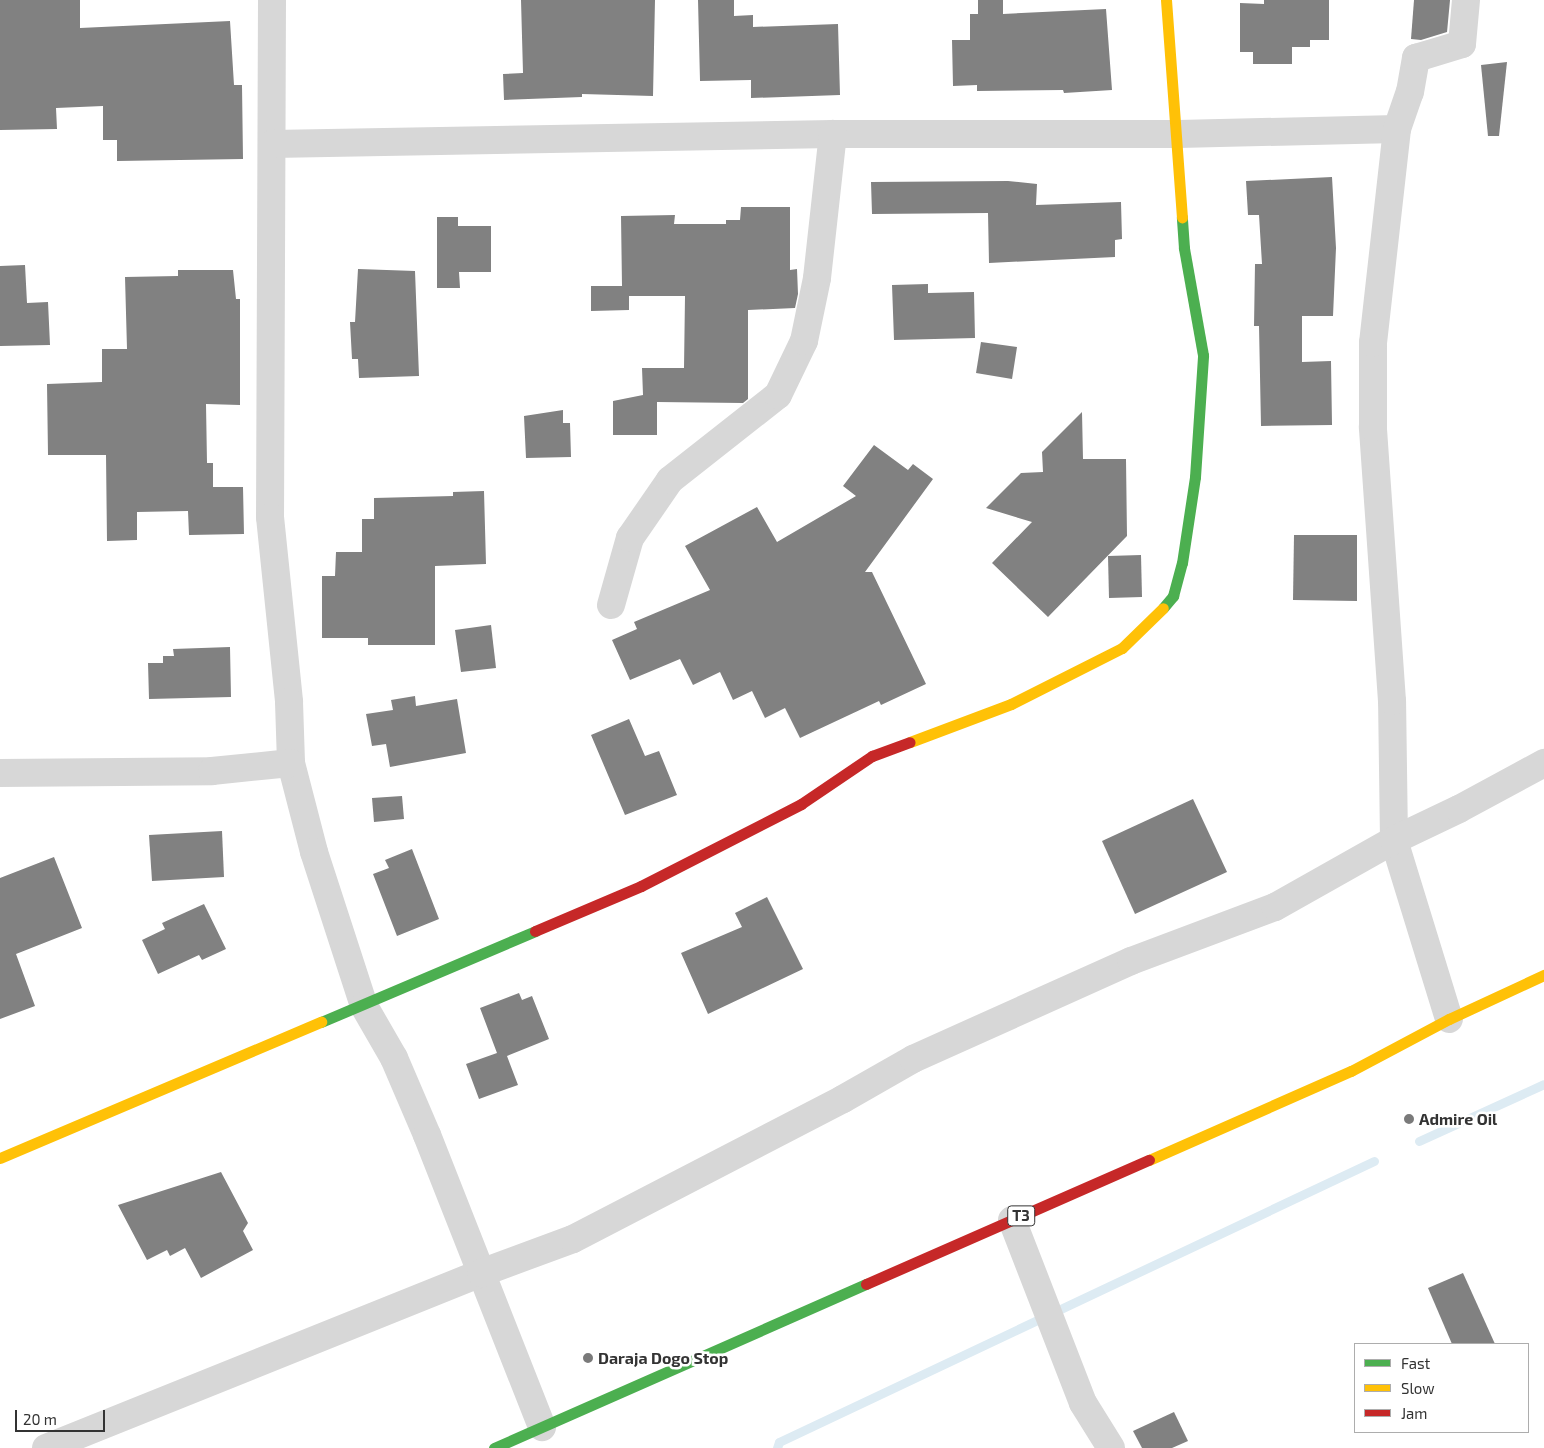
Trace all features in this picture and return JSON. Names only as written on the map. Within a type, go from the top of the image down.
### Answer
[{"type":"main road","points":[[0,1158],[364,1006],[641,886],[801,804],[872,756],[1011,704],[1122,648],[1149,623],[1173,596],[1182,563],[1195,477],[1203,355],[1184,248],[1178,134],[1166,0]]},
{"type":"main road","name":"T3","points":[[494,1448],[1351,1071],[1449,1019],[1544,975]]},
{"type":"street","points":[[272,0],[270,517],[289,702],[291,763],[314,852],[364,1006],[394,1058],[542,1427]]},
{"type":"street","points":[[1449,1019],[1394,840],[1393,714],[1373,418],[1376,300],[1397,129],[1410,92],[1416,58],[1462,44],[1466,0]]},
{"type":"street","points":[[272,144],[833,134],[1178,134],[1397,129]]},
{"type":"street","points":[[611,605],[630,538],[670,480],[778,395],[804,341],[817,278],[833,134]]},
{"type":"street","points":[[0,773],[212,771],[291,763]]},
{"type":"street","points":[[46,1448],[481,1273],[572,1239],[843,1099],[912,1059],[1131,961],[1274,907],[1394,840],[1459,810],[1544,763]]},
{"type":"street","points":[[1012,1220],[1082,1403],[1111,1448]]},
{"type":"building","points":[[0,0],[80,0],[80,28],[230,21],[234,85],[242,85],[243,159],[117,161],[117,140],[103,140],[103,106],[56,108],[57,129],[0,130]]},
{"type":"building","points":[[521,0],[655,0],[653,96],[582,94],[582,97],[504,100],[503,74],[523,73]]},
{"type":"building","points":[[698,0],[734,0],[734,16],[753,15],[753,27],[838,24],[840,95],[751,98],[751,80],[700,81]]},
{"type":"building","points":[[978,0],[1003,0],[1003,14],[1106,9],[1112,90],[1064,93],[1063,90],[977,91],[977,85],[953,86],[952,40],[970,40],[970,14],[978,14]]},
{"type":"building","points":[[1264,0],[1329,0],[1329,40],[1310,40],[1310,47],[1292,47],[1292,64],[1253,64],[1253,52],[1240,52],[1240,3],[1264,4]]},
{"type":"building","points":[[1414,0],[1450,0],[1447,32],[1421,40],[1411,39]]},
{"type":"building","points":[[1507,62],[1499,136],[1488,136],[1481,65]]},
{"type":"building","points":[[1332,177],[1336,248],[1333,316],[1302,316],[1302,362],[1331,361],[1332,425],[1261,426],[1259,326],[1254,326],[1255,264],[1262,264],[1259,215],[1248,215],[1246,181]]},
{"type":"building","points":[[1008,181],[1037,184],[1036,205],[1121,202],[1122,239],[1115,240],[1115,257],[989,263],[988,213],[872,214],[871,182]]},
{"type":"building","points":[[741,207],[790,207],[790,270],[797,269],[798,294],[795,308],[748,310],[748,399],[743,403],[657,402],[657,435],[613,435],[613,401],[643,395],[642,368],[684,368],[685,296],[629,296],[629,310],[591,311],[591,286],[622,286],[621,216],[675,215],[674,224],[726,224],[726,220],[740,220]]},
{"type":"building","points":[[437,217],[458,217],[458,226],[491,226],[491,272],[459,272],[460,288],[437,288]]},
{"type":"building","points":[[25,265],[27,303],[48,302],[50,345],[0,346],[0,266]]},
{"type":"building","points":[[358,269],[415,271],[419,376],[359,378],[358,359],[352,359],[350,322],[355,322]]},
{"type":"building","points":[[178,270],[233,270],[236,299],[240,299],[240,405],[206,404],[207,463],[213,463],[213,487],[243,487],[244,534],[189,535],[188,511],[137,512],[137,540],[107,541],[106,455],[48,455],[47,384],[102,382],[102,349],[127,349],[125,277],[178,276]]},
{"type":"building","points":[[928,284],[928,293],[974,292],[975,338],[894,340],[892,285]]},
{"type":"building","points":[[981,342],[1017,347],[1012,379],[976,373]]},
{"type":"building","points":[[563,410],[563,423],[570,423],[571,457],[526,458],[524,416]]},
{"type":"building","points":[[1082,412],[1083,459],[1126,459],[1127,536],[1048,617],[992,563],[1032,522],[986,508],[1021,473],[1043,472],[1042,452]]},
{"type":"building","points":[[874,445],[908,470],[913,464],[933,479],[865,572],[872,572],[926,684],[881,705],[879,701],[800,738],[785,708],[765,718],[752,691],[733,700],[720,672],[693,685],[680,659],[630,680],[612,640],[637,629],[634,622],[710,590],[685,546],[757,507],[777,542],[856,496],[843,486]]},
{"type":"building","points":[[484,491],[486,564],[435,566],[435,645],[368,645],[368,638],[322,638],[322,576],[335,576],[336,552],[362,552],[362,519],[374,519],[374,498],[453,496],[453,492]]},
{"type":"building","points":[[1294,535],[1357,535],[1357,601],[1293,600]]},
{"type":"building","points":[[1141,555],[1142,597],[1109,598],[1108,556]]},
{"type":"building","points":[[491,625],[496,668],[461,672],[455,630]]},
{"type":"building","points":[[230,647],[231,697],[149,699],[148,663],[163,663],[163,656],[174,656],[173,649]]},
{"type":"building","points":[[415,696],[416,706],[457,699],[466,753],[390,767],[386,744],[372,746],[366,714],[393,710],[391,700]]},
{"type":"building","points":[[629,719],[645,756],[659,751],[677,795],[625,815],[591,735]]},
{"type":"building","points":[[402,796],[404,819],[374,822],[372,798]]},
{"type":"building","points":[[1193,799],[1227,872],[1135,914],[1102,841]]},
{"type":"building","points":[[222,831],[224,877],[152,881],[149,835]]},
{"type":"building","points":[[412,849],[439,919],[397,936],[373,874],[389,868],[385,860]]},
{"type":"building","points":[[54,857],[82,928],[16,954],[35,1006],[0,1019],[0,878]]},
{"type":"building","points":[[767,897],[803,969],[708,1014],[681,953],[742,927],[735,913]]},
{"type":"building","points":[[204,904],[226,949],[202,960],[199,955],[158,974],[142,940],[165,929],[162,923]]},
{"type":"building","points":[[519,993],[522,1000],[532,996],[549,1039],[507,1056],[518,1085],[479,1099],[466,1064],[497,1053],[480,1008]]},
{"type":"building","points":[[221,1172],[248,1223],[243,1231],[253,1250],[201,1278],[185,1248],[170,1256],[167,1250],[147,1260],[118,1205]]},
{"type":"building","points":[[1463,1273],[1495,1343],[1452,1343],[1428,1288]]},
{"type":"building","points":[[1174,1412],[1188,1441],[1172,1448],[1142,1448],[1133,1431]]},
{"type":"waterway","points":[[1419,1141],[1544,1084]]},
{"type":"waterway","points":[[777,1448],[779,1442],[1374,1161]]},
{"type":"traffic: fast","points":[[1163,608],[1173,596],[1182,563],[1195,477],[1203,355],[1184,248],[1182,217]]},
{"type":"traffic: fast","points":[[321,1022],[535,931]]},
{"type":"traffic: fast","points":[[494,1448],[866,1284]]},
{"type":"traffic: slow","points":[[1166,0],[1182,217]]},
{"type":"traffic: slow","points":[[910,742],[1011,704],[1122,648],[1163,608]]},
{"type":"traffic: slow","points":[[1149,1160],[1351,1071],[1449,1019],[1544,975]]},
{"type":"traffic: slow","points":[[0,1158],[321,1022]]},
{"type":"traffic: jam","points":[[535,931],[641,886],[801,804],[872,756],[910,742]]},
{"type":"traffic: jam","points":[[866,1284],[1149,1160]]},
{"type":"place","name":"Admire Oil","points":[[1409,1119]]},
{"type":"place","name":"Daraja Dogo Stop","points":[[588,1358]]}]
